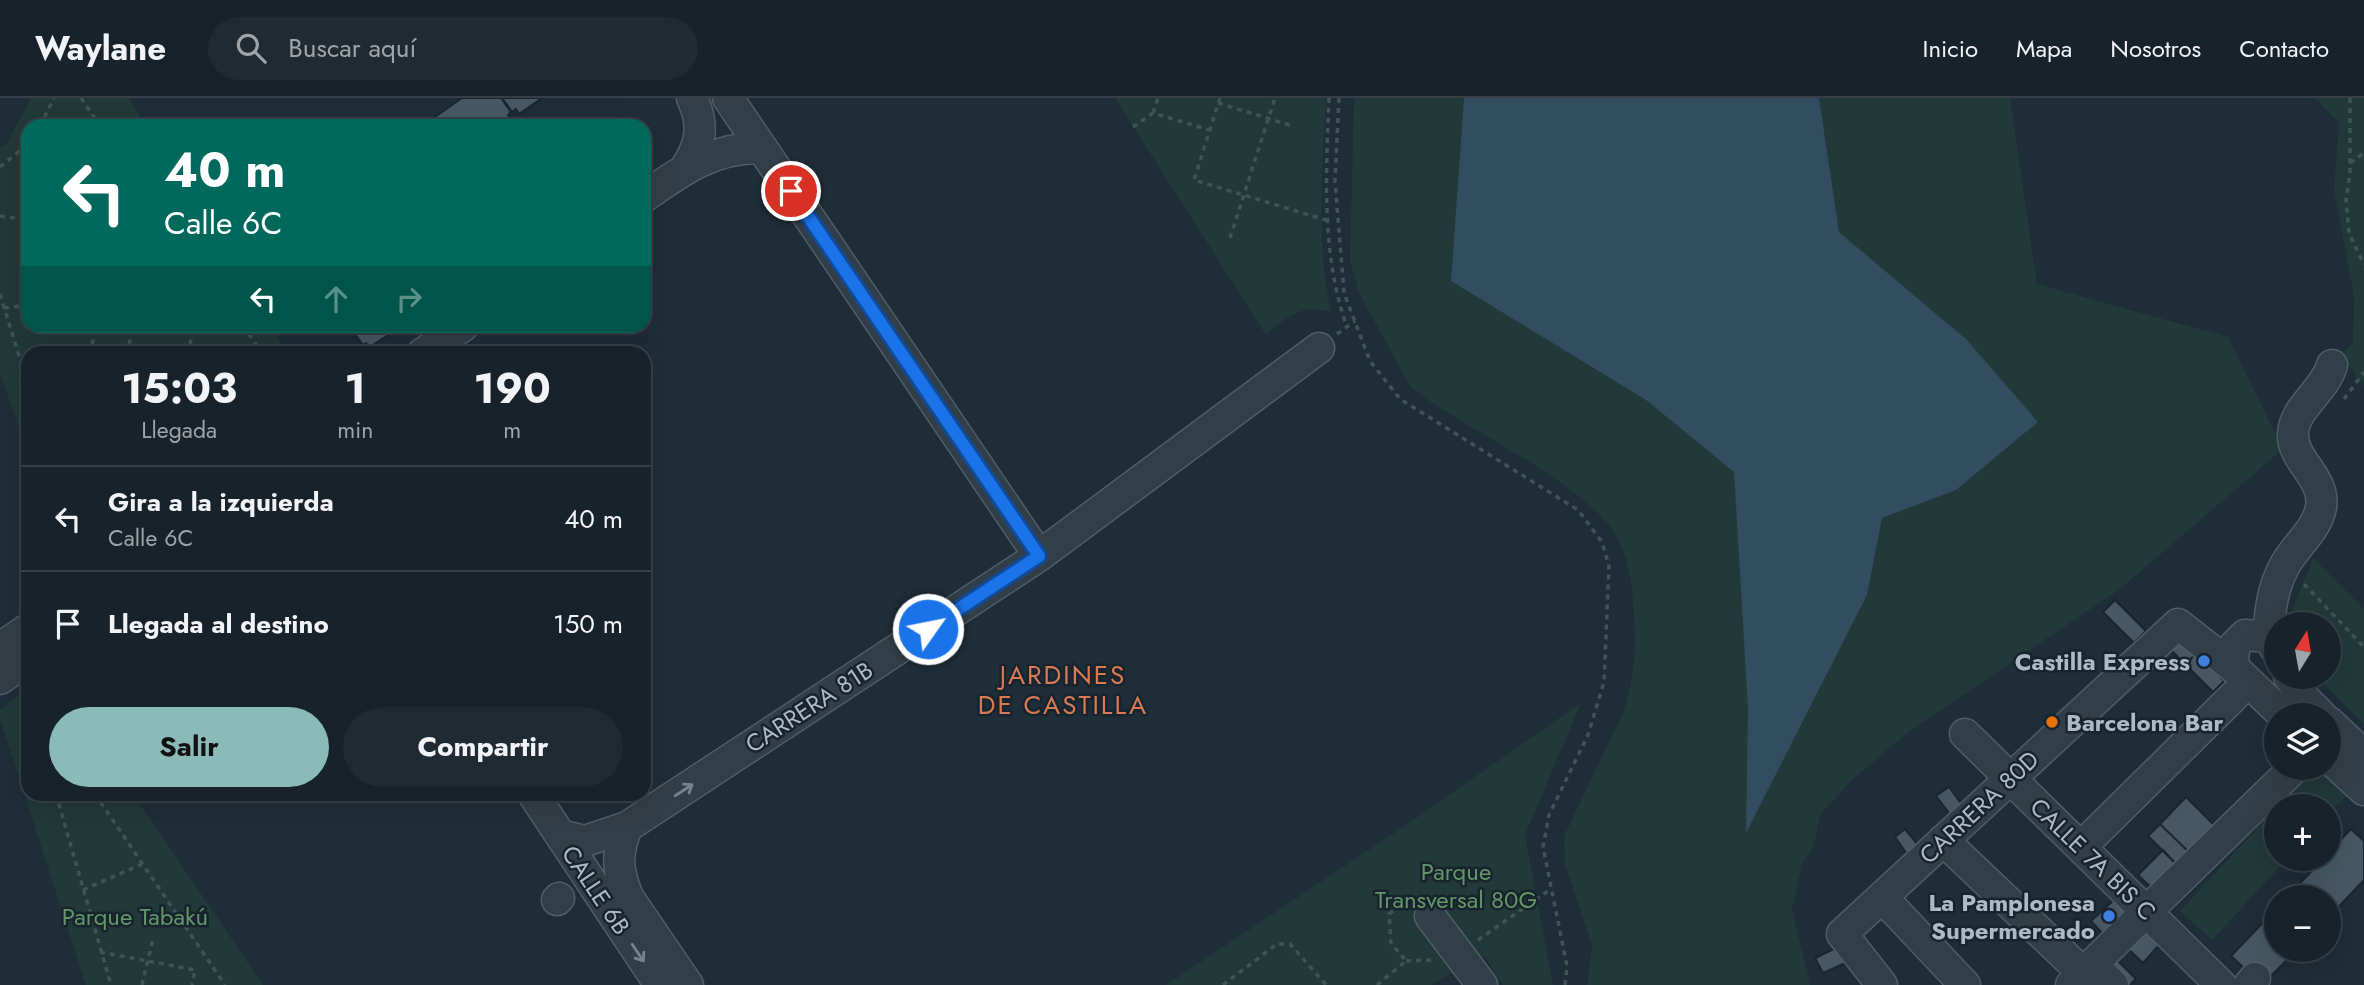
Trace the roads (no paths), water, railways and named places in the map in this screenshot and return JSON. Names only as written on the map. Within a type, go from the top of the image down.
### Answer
[{"type":"street","points":[[686,167],[700,140],[701,125],[692,98]]},
{"type":"street","points":[[728,98],[1039,556]]},
{"type":"street","points":[[651,192],[686,167],[724,151],[762,148]]},
{"type":"street","points":[[434,346],[453,333]]},
{"type":"street","name":"CARRERA 81B","points":[[560,835],[585,841],[626,827],[1039,556],[1320,348]]},
{"type":"street","points":[[2274,612],[2275,587],[2286,564],[2317,522],[2322,504],[2319,484],[2301,458],[2292,435],[2297,418],[2329,376],[2332,365]]},
{"type":"street","name":"CARRERA 80D","points":[[1882,985],[1842,934],[2178,624],[2234,681]]},
{"type":"street","points":[[0,648],[21,634]]},
{"type":"street","points":[[2081,848],[2234,681],[2234,646],[2245,635],[2264,641]]},
{"type":"street","points":[[0,679],[21,664]]},
{"type":"street","points":[[2234,681],[2265,703]]},
{"type":"street","points":[[2341,733],[2364,755]]},
{"type":"street","name":"CALLE 7A BIS C","points":[[1965,734],[2221,985]]},
{"type":"street","points":[[2341,769],[2364,790]]},
{"type":"street","points":[[1943,840],[2090,977],[2147,912],[2282,780]]},
{"type":"street","name":"CALLE 6B","points":[[538,801],[660,985]]},
{"type":"street","name":"CALLE 6B","points":[[626,827],[618,853],[617,867],[621,882],[628,897],[688,985]]},
{"type":"street","points":[[1882,897],[1965,985]]},
{"type":"street","points":[[1430,916],[1482,985]]},
{"type":"water","points":[[1464,98],[1819,98],[1839,232],[1967,340],[2038,422],[1956,490],[1882,518],[1867,595],[1746,833],[1748,709],[1734,472],[1646,400],[1451,281]]},
{"type":"place","name":"Castilla Express","points":[[2204,661]]},
{"type":"place","name":"Barcelona Bar","points":[[2052,722]]},
{"type":"place","name":"La Pamplonesa Supermercado","points":[[2109,916]]},
{"type":"district","name":"JARDINES DE CASTILLA","points":[[1063,690]]},
{"type":"park label","name":"Parque Transversal 80G","points":[[1456,885]]},
{"type":"park label","name":"Parque Tabakú","points":[[135,916]]}]
